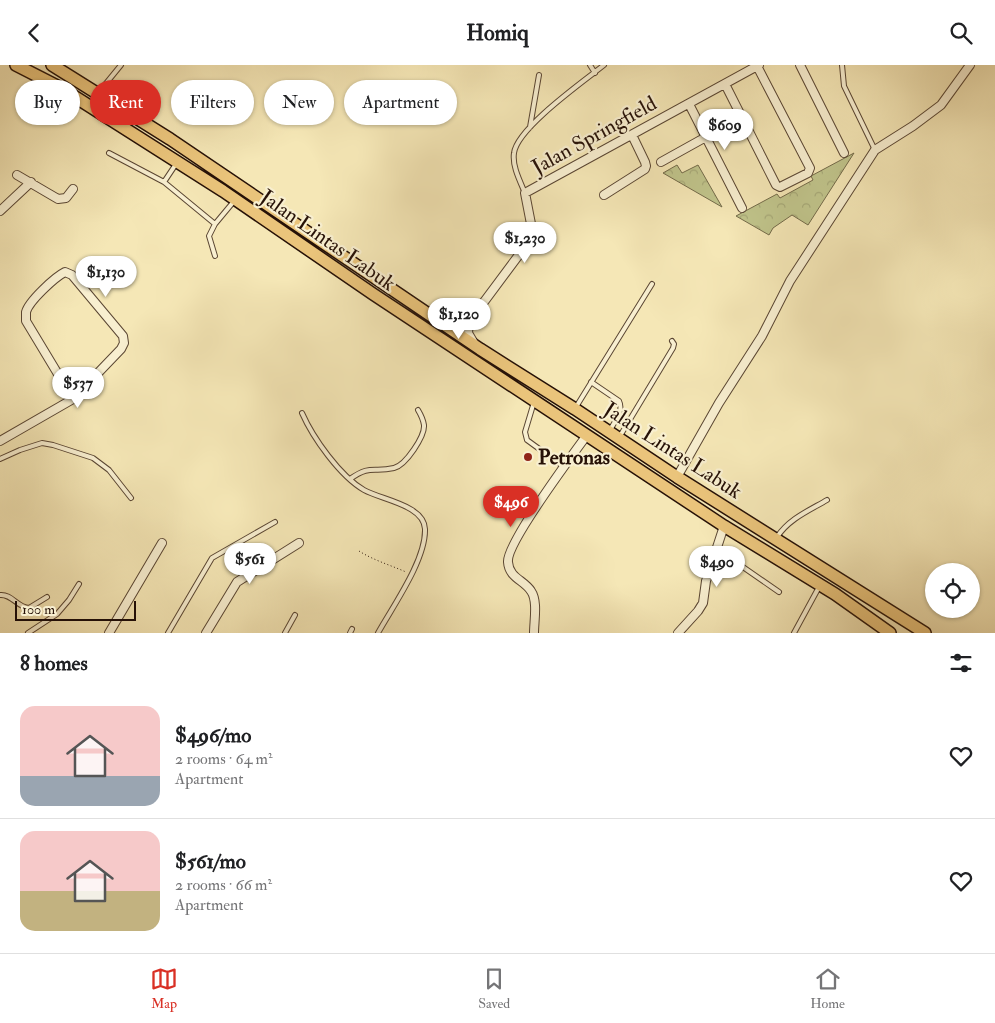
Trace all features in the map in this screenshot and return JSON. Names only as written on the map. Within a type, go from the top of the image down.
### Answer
[{"type":"main road","name":"Jalan Lintas Labuk","points":[[16,65],[61,88],[236,199],[373,294],[724,526],[820,585],[887,632]]},
{"type":"main road","name":"Jalan Lintas Labuk","points":[[52,65],[90,88]]},
{"type":"main road","name":"Jalan Lintas Labuk","points":[[148,125],[480,349],[575,409],[676,477],[925,633]]},
{"type":"main road","points":[[170,139],[198,163],[304,237],[307,241],[306,247]]},
{"type":"street","points":[[800,65],[844,153]]},
{"type":"street","points":[[676,477],[719,403],[762,336],[790,281],[875,150],[914,126],[941,105],[970,65]]},
{"type":"street","points":[[725,84],[776,185],[780,187],[810,171],[758,66]]},
{"type":"street","name":"Jalan Springfield","points":[[469,322],[530,240],[532,235],[531,219],[525,193],[758,66]]},
{"type":"street","points":[[688,104],[742,208]]},
{"type":"street","points":[[604,195],[645,169],[645,162],[632,135]]},
{"type":"street","points":[[662,162],[706,137]]},
{"type":"street","points":[[17,175],[58,199],[66,197],[73,189]]},
{"type":"street","points":[[0,211],[31,182]]},
{"type":"street","points":[[0,441],[73,399],[121,349],[124,343],[122,336],[110,320],[72,275],[65,272],[58,275],[32,302],[26,312],[26,321],[73,399]]},
{"type":"street","points":[[440,322],[459,326],[469,322],[470,337],[480,349]]},
{"type":"street","points":[[534,633],[533,595],[510,571],[508,555],[548,488],[587,435]]},
{"type":"street","points":[[678,633],[703,603],[706,581],[724,526]]},
{"type":"street","points":[[109,633],[162,543]]},
{"type":"street","points":[[206,633],[241,577],[299,543]]},
{"type":"lane","points":[[109,80],[121,65]]},
{"type":"lane","points":[[590,65],[595,73]]},
{"type":"lane","points":[[525,193],[514,161],[515,147],[530,127],[569,92],[604,65]]},
{"type":"lane","points":[[842,65],[844,86],[875,150]]},
{"type":"lane","points":[[530,127],[539,75]]},
{"type":"lane","points":[[109,153],[164,182],[215,224]]},
{"type":"lane","points":[[164,182],[177,162]]},
{"type":"lane","points":[[215,256],[209,236],[215,224],[236,199]]},
{"type":"lane","points":[[575,409],[652,284]]},
{"type":"lane","points":[[614,435],[673,348],[674,344],[672,341]]},
{"type":"lane","points":[[591,382],[619,401],[621,406],[614,435]]},
{"type":"lane","points":[[534,400],[525,432],[527,440],[564,467]]},
{"type":"lane","points":[[350,479],[361,471],[394,468],[404,463],[419,440],[424,427],[422,417],[418,411]]},
{"type":"lane","points":[[302,413],[310,430],[350,479],[363,489],[412,509],[422,518],[425,529],[421,552],[378,633]]},
{"type":"lane","points":[[0,459],[42,443],[82,453],[110,470],[131,498]]},
{"type":"lane","points":[[775,539],[784,526],[826,500]]},
{"type":"lane","points":[[168,633],[212,558],[275,522]]},
{"type":"lane","points":[[717,548],[779,592]]},
{"type":"lane","points":[[28,633],[57,614],[79,584]]},
{"type":"lane","points":[[794,633],[820,585]]},
{"type":"lane","points":[[0,595],[8,596],[20,605],[29,608],[47,597]]},
{"type":"lane","points":[[285,633],[295,615]]},
{"type":"path","points":[[359,551],[368,558],[376,559],[411,574]]},
{"type":"green space","points":[[854,153],[808,225],[792,215],[773,228],[769,235],[736,216],[777,194],[780,198],[813,180],[811,176]]},
{"type":"green space","points":[[677,165],[682,173],[698,165],[722,207],[663,173]]},
{"type":"place","name":"Petronas","points":[[528,457]]}]
